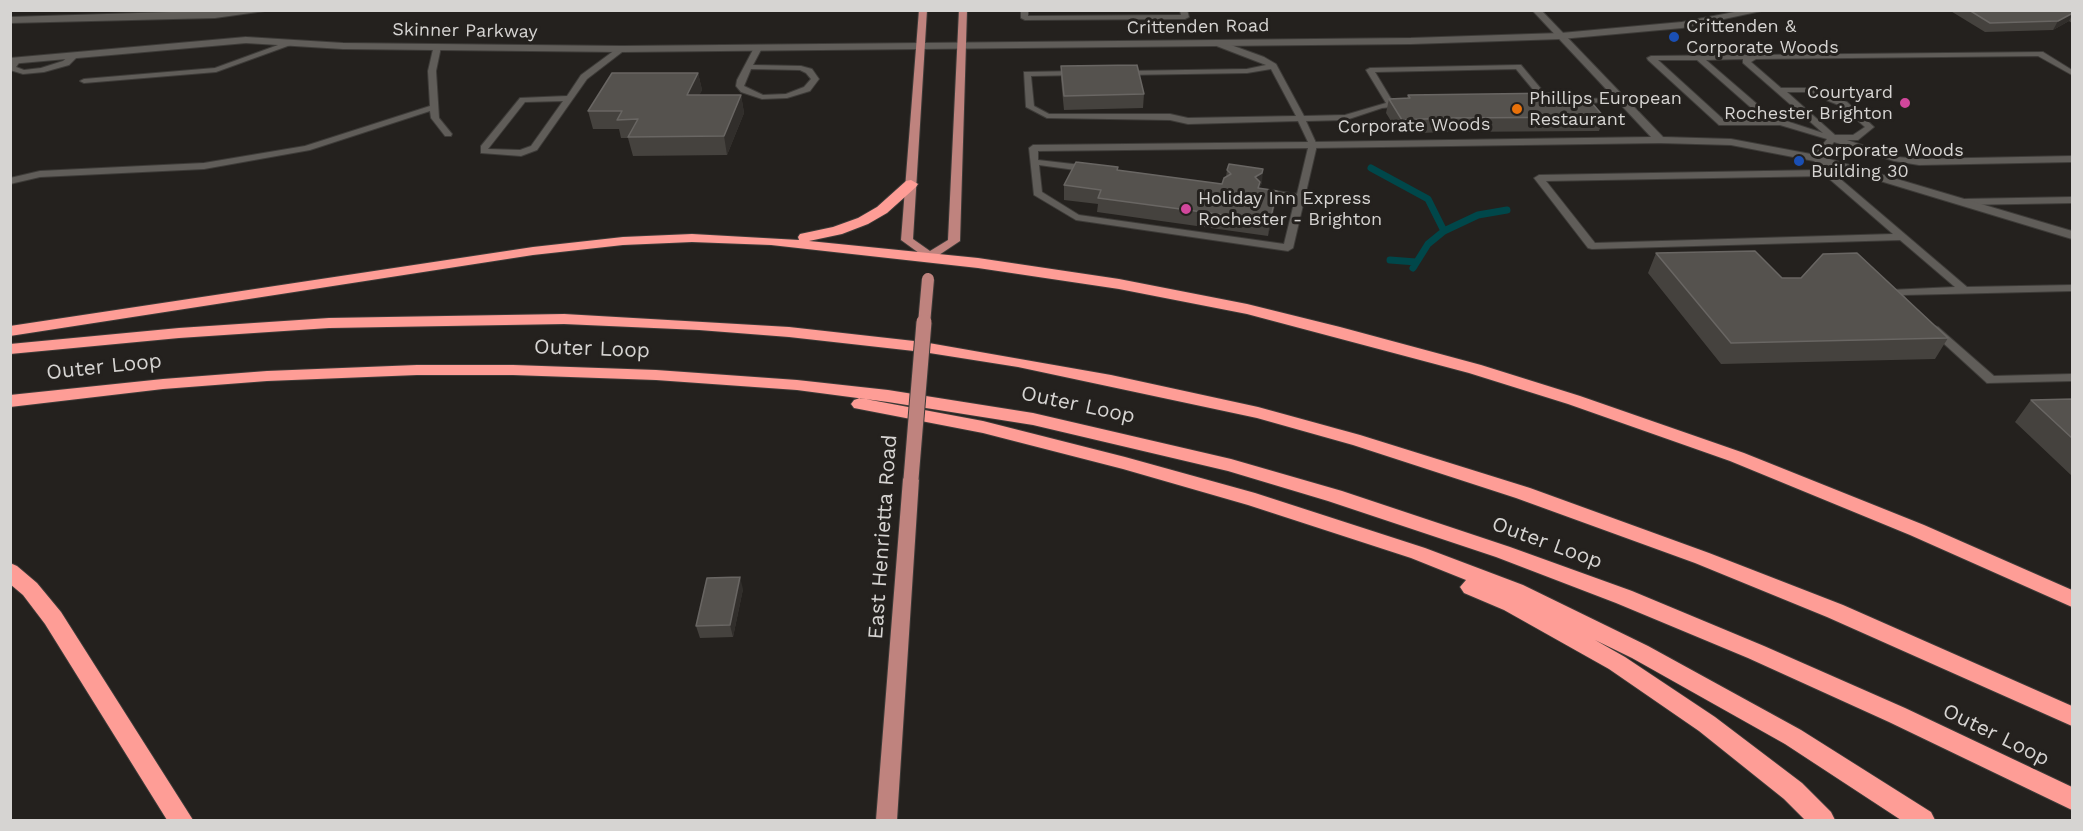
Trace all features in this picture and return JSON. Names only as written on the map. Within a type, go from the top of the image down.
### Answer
[{"type":"highway","points":[[10,331],[541,250],[623,241],[792,238],[837,231],[855,225],[877,213],[911,184]]},
{"type":"highway","points":[[730,239],[930,257],[1109,282],[1203,300],[1335,330],[1475,369],[1605,411],[1748,462],[1917,530],[2073,599]]},
{"type":"highway","name":"Outer Loop","points":[[10,349],[148,335],[329,323],[564,319],[699,325],[800,333],[923,347],[1018,362],[1258,413],[1360,441],[1523,493],[1702,558],[1835,611],[2073,716]]},
{"type":"highway","name":"Outer Loop","points":[[10,401],[163,384],[307,374],[457,369],[608,373],[797,385],[939,403],[1120,438],[1283,480],[1446,532],[1634,602],[1887,710],[2073,799]]},
{"type":"highway","points":[[608,373],[802,395],[983,427],[1125,463],[1255,500],[1326,525],[1418,553],[1515,591],[1591,627],[1793,737],[1922,820]]},
{"type":"highway","points":[[1326,525],[1512,604],[1617,663],[1707,724],[1793,792],[1822,820]]},
{"type":"highway","points":[[10,571],[30,589],[53,618],[181,820]]},
{"type":"main road","points":[[923,10],[907,240],[930,257],[954,241],[963,10]]},
{"type":"main road","name":"East Henrietta Road","points":[[885,820],[930,257]]},
{"type":"street","points":[[11,20],[21,10]]},
{"type":"street","points":[[11,20],[268,10]]},
{"type":"street","points":[[1536,10],[1660,140]]},
{"type":"street","name":"Crittenden Road","points":[[921,46],[1411,42],[1561,36],[1659,28],[1762,10]]},
{"type":"street","name":"Skinner Parkway","points":[[14,61],[246,40],[437,47],[622,49],[921,46]]},
{"type":"street","name":"Corporate Woods","points":[[1312,145],[1660,140],[1731,142],[1816,158],[2073,235]]},
{"type":"lane","points":[[1024,10],[1025,18],[1185,17],[1183,10]]},
{"type":"lane","points":[[84,81],[216,70],[292,43]]},
{"type":"lane","points":[[1217,43],[1274,66],[1312,145],[1288,248],[1076,217],[1037,193],[1033,148],[1312,145]]},
{"type":"lane","points":[[437,47],[432,71],[435,118],[448,134]]},
{"type":"lane","points":[[749,67],[801,68],[809,70],[815,79],[807,89],[798,93],[762,97],[751,94],[740,86],[749,67],[758,48]]},
{"type":"lane","points":[[568,98],[523,100],[484,148],[484,152],[521,153],[534,148],[584,77],[622,49]]},
{"type":"lane","points":[[1781,122],[1722,123],[1651,58],[2040,54],[2073,73]]},
{"type":"lane","points":[[1755,57],[1746,61],[1779,90],[1833,137],[1855,138],[1870,127],[1844,104],[1807,90],[1779,90]]},
{"type":"lane","points":[[1699,58],[1768,118],[1897,159],[1919,162],[2073,159]]},
{"type":"lane","points":[[1119,73],[1247,71],[1274,66]]},
{"type":"lane","points":[[1391,105],[1370,70],[1518,67],[1548,102]]},
{"type":"lane","points":[[1084,73],[1027,74],[1030,107],[1047,116],[1170,117],[1188,120],[1346,117],[1391,105],[1414,104]]},
{"type":"lane","points":[[1569,101],[1622,100]]},
{"type":"lane","points":[[1537,102],[1558,101]]},
{"type":"lane","points":[[10,181],[40,174],[204,166],[307,148],[434,107]]},
{"type":"lane","points":[[1833,137],[1816,158],[1828,173],[1964,290]]},
{"type":"lane","points":[[1034,162],[1105,171]]},
{"type":"lane","points":[[1828,173],[1539,178],[1592,246],[1903,237]]},
{"type":"lane","points":[[1260,192],[1300,197]]},
{"type":"lane","points":[[1962,202],[2073,200]]},
{"type":"lane","points":[[1908,306],[1893,292],[2073,288]]},
{"type":"lane","points":[[1924,320],[1991,380],[2073,378]]},
{"type":"building","points":[[1969,10],[2073,10],[2073,13],[2058,21],[1990,23]]},
{"type":"building","points":[[1137,65],[1144,94],[1064,96],[1061,66]]},
{"type":"building","points":[[612,73],[698,73],[687,95],[741,95],[724,136],[628,137],[638,119],[617,120],[622,111],[588,111]]},
{"type":"building","points":[[1561,93],[1564,96],[1586,96],[1604,117],[1402,120],[1389,99],[1410,98],[1408,95]]},
{"type":"building","points":[[1076,162],[1118,167],[1117,170],[1222,184],[1224,178],[1231,174],[1227,170],[1229,164],[1263,169],[1262,173],[1255,177],[1260,182],[1258,188],[1277,191],[1270,221],[1098,198],[1101,190],[1064,185]]},
{"type":"building","points":[[1755,251],[1782,278],[1801,278],[1823,254],[1857,253],[1948,338],[1731,343],[1656,253]]},
{"type":"building","points":[[2073,399],[2073,439],[2031,400]]},
{"type":"building","points":[[740,577],[730,625],[696,626],[707,578]]},
{"type":"waterway","points":[[1371,168],[1428,199],[1444,231]]},
{"type":"waterway","points":[[1444,231],[1478,215],[1507,210]]},
{"type":"waterway","points":[[1413,268],[1428,244],[1444,231]]},
{"type":"waterway","points":[[1390,260],[1416,262]]},
{"type":"place","name":"Crittenden & Corporate Woods","points":[[1674,37]]},
{"type":"place","name":"Courtyard Rochester Brighton","points":[[1905,103]]},
{"type":"place","name":"Phillips European Restaurant","points":[[1517,109]]},
{"type":"place","name":"Corporate Woods Building 30","points":[[1799,161]]},
{"type":"place","name":"Holiday Inn Express Rochester - Brighton","points":[[1186,209]]}]
